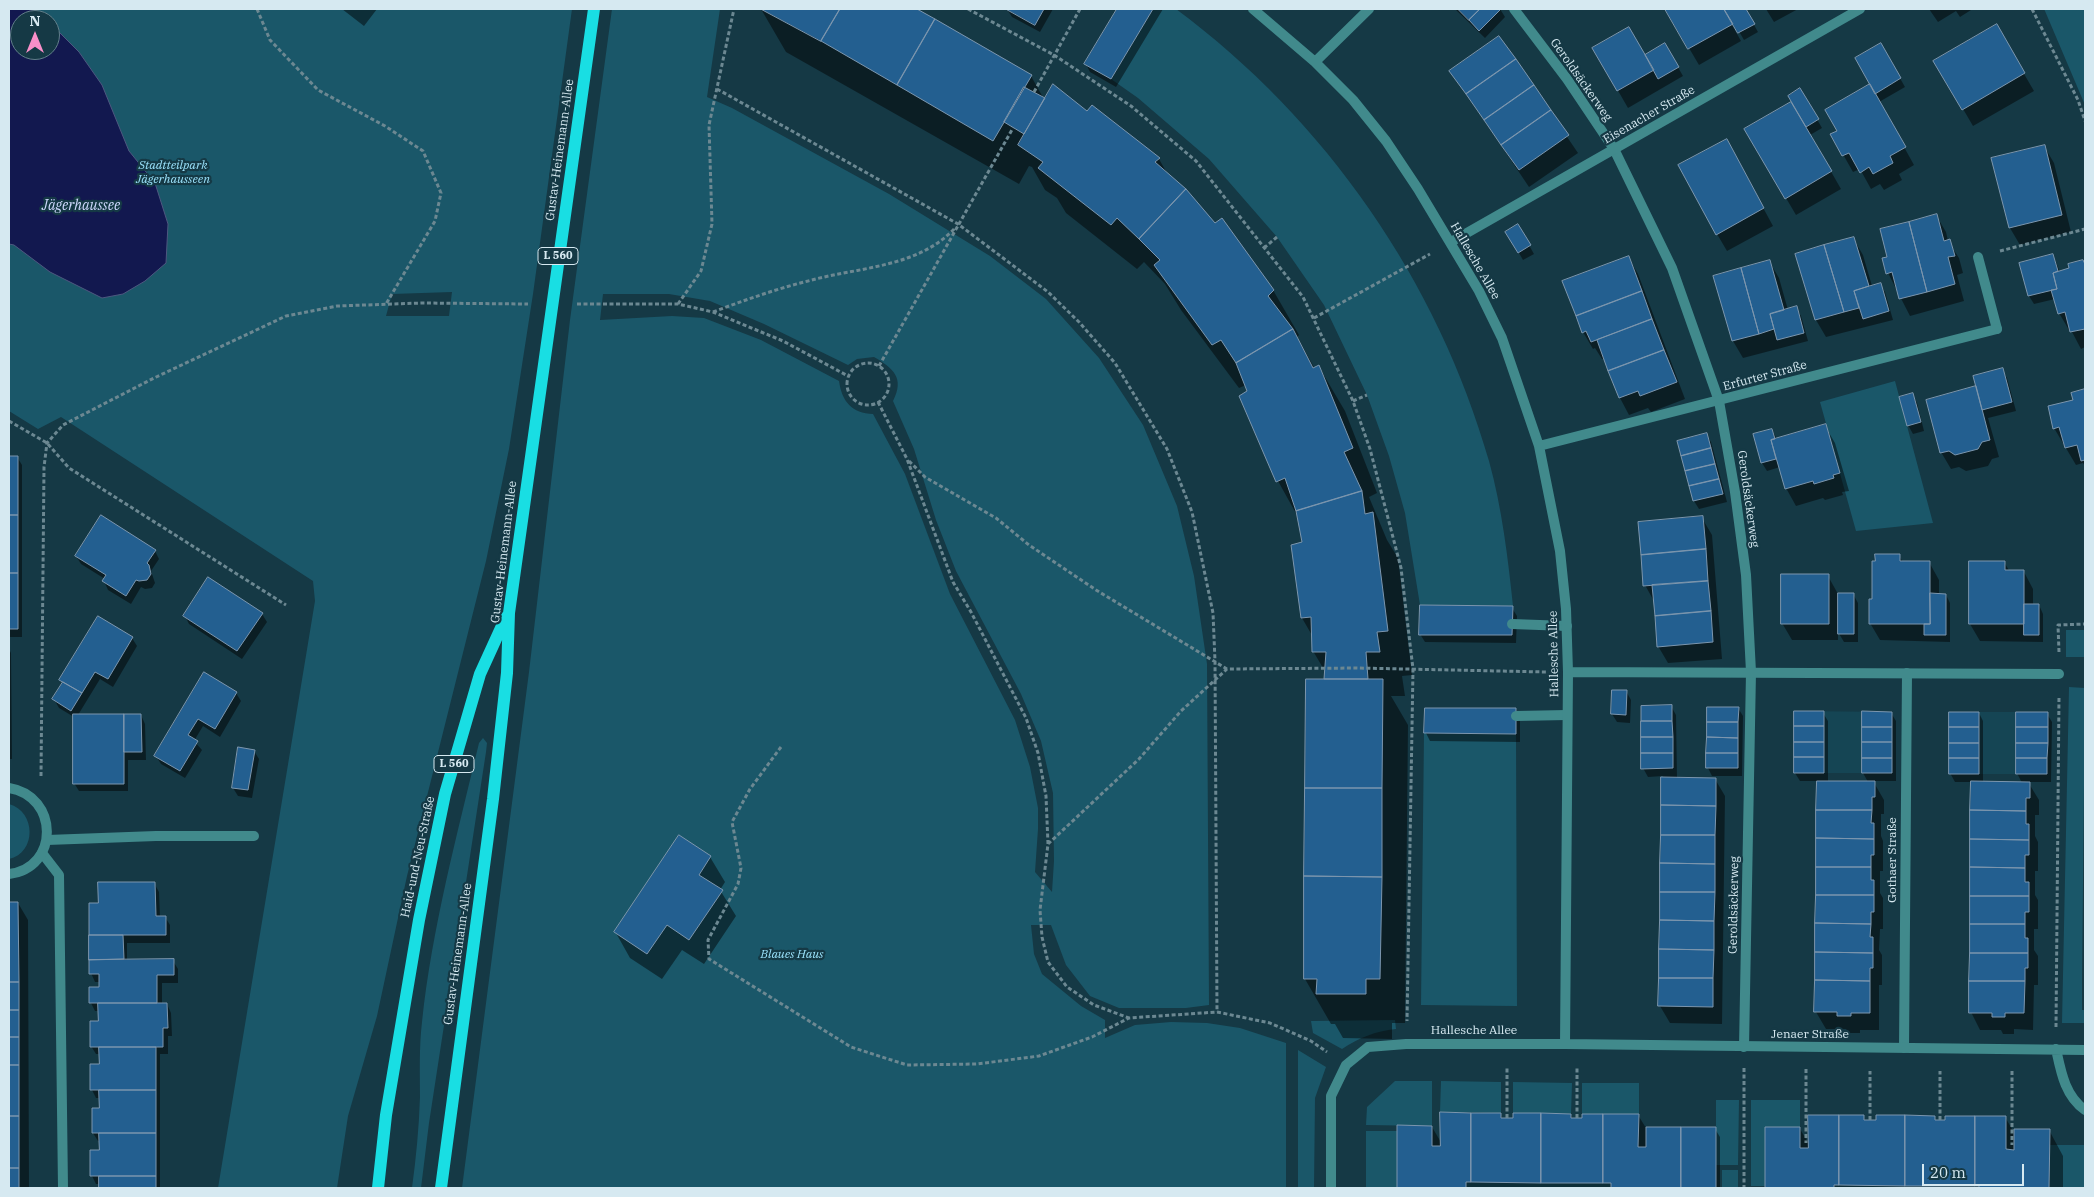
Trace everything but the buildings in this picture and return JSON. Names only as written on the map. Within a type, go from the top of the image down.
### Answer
[{"type":"main road","name":"Gustav-Heinemann-Allee","points":[[441,1188],[508,674],[509,613],[594,9]]},
{"type":"main road","name":"Haid-und-Neu-Straße","points":[[378,1188],[386,1115],[419,920],[445,794],[480,674],[509,613]]},
{"type":"street","name":"Hallesche Allee","points":[[1253,9],[1315,62],[1353,100],[1386,141],[1480,291],[1502,338],[1539,446],[1560,551],[1566,626],[1568,672],[1565,1044],[1406,1044],[1368,1047],[1346,1065],[1331,1096],[1330,1188]]},
{"type":"street","points":[[1315,62],[1369,9]]},
{"type":"street","name":"Geroldsäckerweg","points":[[1514,9],[1566,79],[1614,149],[1672,268],[1719,401],[1735,492],[1746,575],[1751,672],[1744,1047]]},
{"type":"street","name":"Eisenacher Straße","points":[[1451,242],[1860,9]]},
{"type":"street","name":"Erfurter Straße","points":[[1539,446],[1997,329],[1978,258]]},
{"type":"street","points":[[1512,624],[1566,626]]},
{"type":"street","points":[[1568,672],[2059,674]]},
{"type":"street","name":"Gothaer Straße","points":[[1904,1048],[1907,674]]},
{"type":"street","points":[[1516,716],[1567,715]]},
{"type":"street","points":[[9,788],[23,792],[34,800],[46,817],[48,832],[42,853],[28,868],[9,874]]},
{"type":"street","points":[[47,840],[156,836],[254,836]]},
{"type":"street","points":[[42,853],[60,875],[63,1188]]},
{"type":"street","name":"Jenaer Straße","points":[[1565,1044],[2085,1050]]},
{"type":"street","points":[[2056,1049],[2068,1091],[2078,1105],[2085,1110]]},
{"type":"path","points":[[257,9],[270,40],[318,90],[385,126],[423,152],[441,193],[435,221],[386,304]]},
{"type":"path","points":[[678,304],[702,271],[712,224],[709,124],[734,9]]},
{"type":"path","points":[[968,9],[1054,55],[1131,106],[1196,161],[1303,297],[1353,401],[1370,449],[1401,568],[1413,669],[1406,1044]]},
{"type":"path","points":[[1034,92],[1080,9]]},
{"type":"path","points":[[2032,9],[2078,100],[2085,121]]},
{"type":"path","points":[[716,89],[958,224],[1048,292],[1079,322],[1115,364],[1167,449],[1192,512],[1204,562],[1213,613],[1215,661],[1217,1012]]},
{"type":"path","points":[[878,366],[1013,128]]},
{"type":"path","points":[[713,312],[809,280],[894,263],[942,241],[958,224]]},
{"type":"path","points":[[1978,258],[2085,229]]},
{"type":"path","points":[[1264,248],[1277,237]]},
{"type":"path","points":[[1314,318],[1418,260]]},
{"type":"path","points":[[34,800],[41,774],[44,467],[47,443],[63,425],[154,378],[286,316],[337,306],[422,303]]},
{"type":"path","points":[[650,304],[678,304],[713,312],[783,341],[848,376]]},
{"type":"path","points":[[870,363],[878,366],[886,375],[888,387],[883,398],[878,402],[862,404],[854,400],[849,393],[847,385],[848,376],[853,369],[861,364],[870,363]]},
{"type":"path","points":[[1353,401],[1367,395]]},
{"type":"path","points":[[878,402],[907,459],[953,582],[971,612],[1026,718],[1038,753],[1046,796],[1048,844],[1040,910],[1042,937],[1048,962],[1067,987],[1094,1005],[1130,1018]]},
{"type":"path","points":[[9,421],[47,443],[69,468],[286,605]]},
{"type":"path","points":[[907,459],[925,477],[996,518],[1029,545],[1096,590],[1227,670]]},
{"type":"path","points":[[2056,1049],[2058,625],[2085,624]]},
{"type":"path","points":[[1048,844],[1139,760],[1182,711],[1227,670],[1413,669],[1568,672]]},
{"type":"path","points":[[781,747],[750,789],[732,822],[741,868],[738,884],[708,940],[709,959],[851,1046],[907,1065],[977,1064],[1039,1056],[1092,1037],[1130,1018],[1217,1012],[1270,1023],[1312,1041],[1346,1065]]},
{"type":"path","points":[[1507,1044],[1507,1118]]},
{"type":"path","points":[[1577,1044],[1577,1118]]},
{"type":"path","points":[[1744,1047],[1744,1188]]},
{"type":"path","points":[[1805,1047],[1806,1143]]},
{"type":"path","points":[[1870,1047],[1870,1120]]},
{"type":"path","points":[[1940,1048],[1940,1120]]},
{"type":"path","points":[[2012,1049],[2012,1145]]},
{"type":"shaded area","points":[[1794,711],[1892,712],[1892,773],[1794,773]]},
{"type":"shaded area","points":[[1949,712],[2048,712],[2047,774],[1949,774]]},
{"type":"green space","name":"Stadtteilpark Jägerhausseen","points":[[9,9],[572,9],[533,294],[509,449],[486,561],[407,876],[377,1016],[348,1116],[337,1188],[218,1188],[315,601],[313,581],[61,417],[38,429],[9,411]],"holes":[[[452,292],[449,316],[386,316],[392,294]]]},
{"type":"green space","name":"Blaues Haus","points":[[612,9],[720,9],[707,97],[732,108],[889,194],[990,256],[1046,299],[1099,358],[1143,425],[1177,506],[1194,576],[1207,664],[1209,1005],[1186,1008],[1119,1008],[1090,996],[1066,965],[1051,925],[1031,925],[1034,954],[1042,974],[1081,1006],[1105,1020],[1105,1038],[1135,1025],[1171,1022],[1207,1023],[1240,1028],[1286,1043],[1286,1188],[462,1188],[529,672],[570,320]],"holes":[[[603,294],[669,294],[710,301],[764,324],[848,365],[857,359],[874,357],[887,365],[895,374],[898,386],[893,401],[914,449],[936,520],[956,571],[1021,694],[1041,741],[1053,793],[1054,861],[1052,892],[1035,872],[1038,808],[1030,767],[1015,720],[950,594],[905,474],[873,414],[859,411],[849,405],[840,388],[839,381],[761,340],[704,318],[672,316],[600,320]]]},
{"type":"green space","points":[[1153,9],[1176,9],[1230,53],[1281,101],[1328,154],[1370,210],[1407,269],[1440,330],[1467,395],[1489,461],[1507,551],[1513,606],[1420,605],[1405,513],[1389,456],[1367,395],[1324,305],[1277,237],[1209,159],[1138,98],[1111,79]]},
{"type":"green space","points":[[2044,9],[2085,9],[2085,105],[2045,11]]},
{"type":"green space","points":[[1895,381],[1933,523],[1856,531],[1820,402]]},
{"type":"green space","points":[[2066,630],[2085,630],[2085,657],[2066,657]]},
{"type":"green space","points":[[2069,687],[2085,688],[2082,1010],[2085,1010],[2085,1023],[2062,1023]]},
{"type":"green space","points":[[1424,733],[1516,734],[1517,1006],[1421,1005]]},
{"type":"green space","points":[[483,738],[487,743],[486,752],[429,1123],[421,1188],[412,1188],[419,1120],[421,1031],[426,987],[446,882],[479,743]]},
{"type":"green space","points":[[9,804],[18,808],[24,815],[30,832],[25,849],[9,859]]},
{"type":"green space","points":[[1395,1020],[1396,1029],[1381,1031],[1342,1049],[1313,1033],[1311,1021]]},
{"type":"green space","points":[[1298,1050],[1326,1067],[1315,1098],[1314,1188],[1298,1188]]},
{"type":"green space","points":[[1395,1081],[1432,1081],[1432,1126],[1366,1125],[1367,1107]]},
{"type":"green space","points":[[1441,1081],[1501,1082],[1501,1113],[1440,1112]]},
{"type":"green space","points":[[1513,1082],[1572,1083],[1571,1114],[1513,1113]]},
{"type":"green space","points":[[1582,1083],[1639,1083],[1639,1114],[1582,1114]]},
{"type":"green space","points":[[1716,1100],[1739,1100],[1738,1165],[1716,1165]]},
{"type":"green space","points":[[1751,1100],[1800,1100],[1800,1127],[1765,1128],[1765,1186],[1751,1186]]},
{"type":"green space","points":[[1366,1131],[1397,1131],[1397,1188],[1366,1188]]},
{"type":"green space","points":[[2050,1145],[2085,1145],[2085,1188],[2049,1188]]},
{"type":"green space","points":[[1722,1170],[1738,1170],[1738,1188],[1722,1188]]},
{"type":"green space","points":[[1466,1182],[1611,1183],[1611,1188],[1466,1188]]},
{"type":"green space","points":[[1834,1185],[1979,1186],[1979,1188],[1834,1188]]},
{"type":"water","name":"Jägerhaussee","points":[[9,9],[34,9],[35,10],[10,10],[10,60],[60,60],[60,33],[79,52],[102,85],[129,151],[155,183],[168,224],[166,263],[145,281],[123,294],[102,298],[50,272],[14,245],[9,244]]}]
